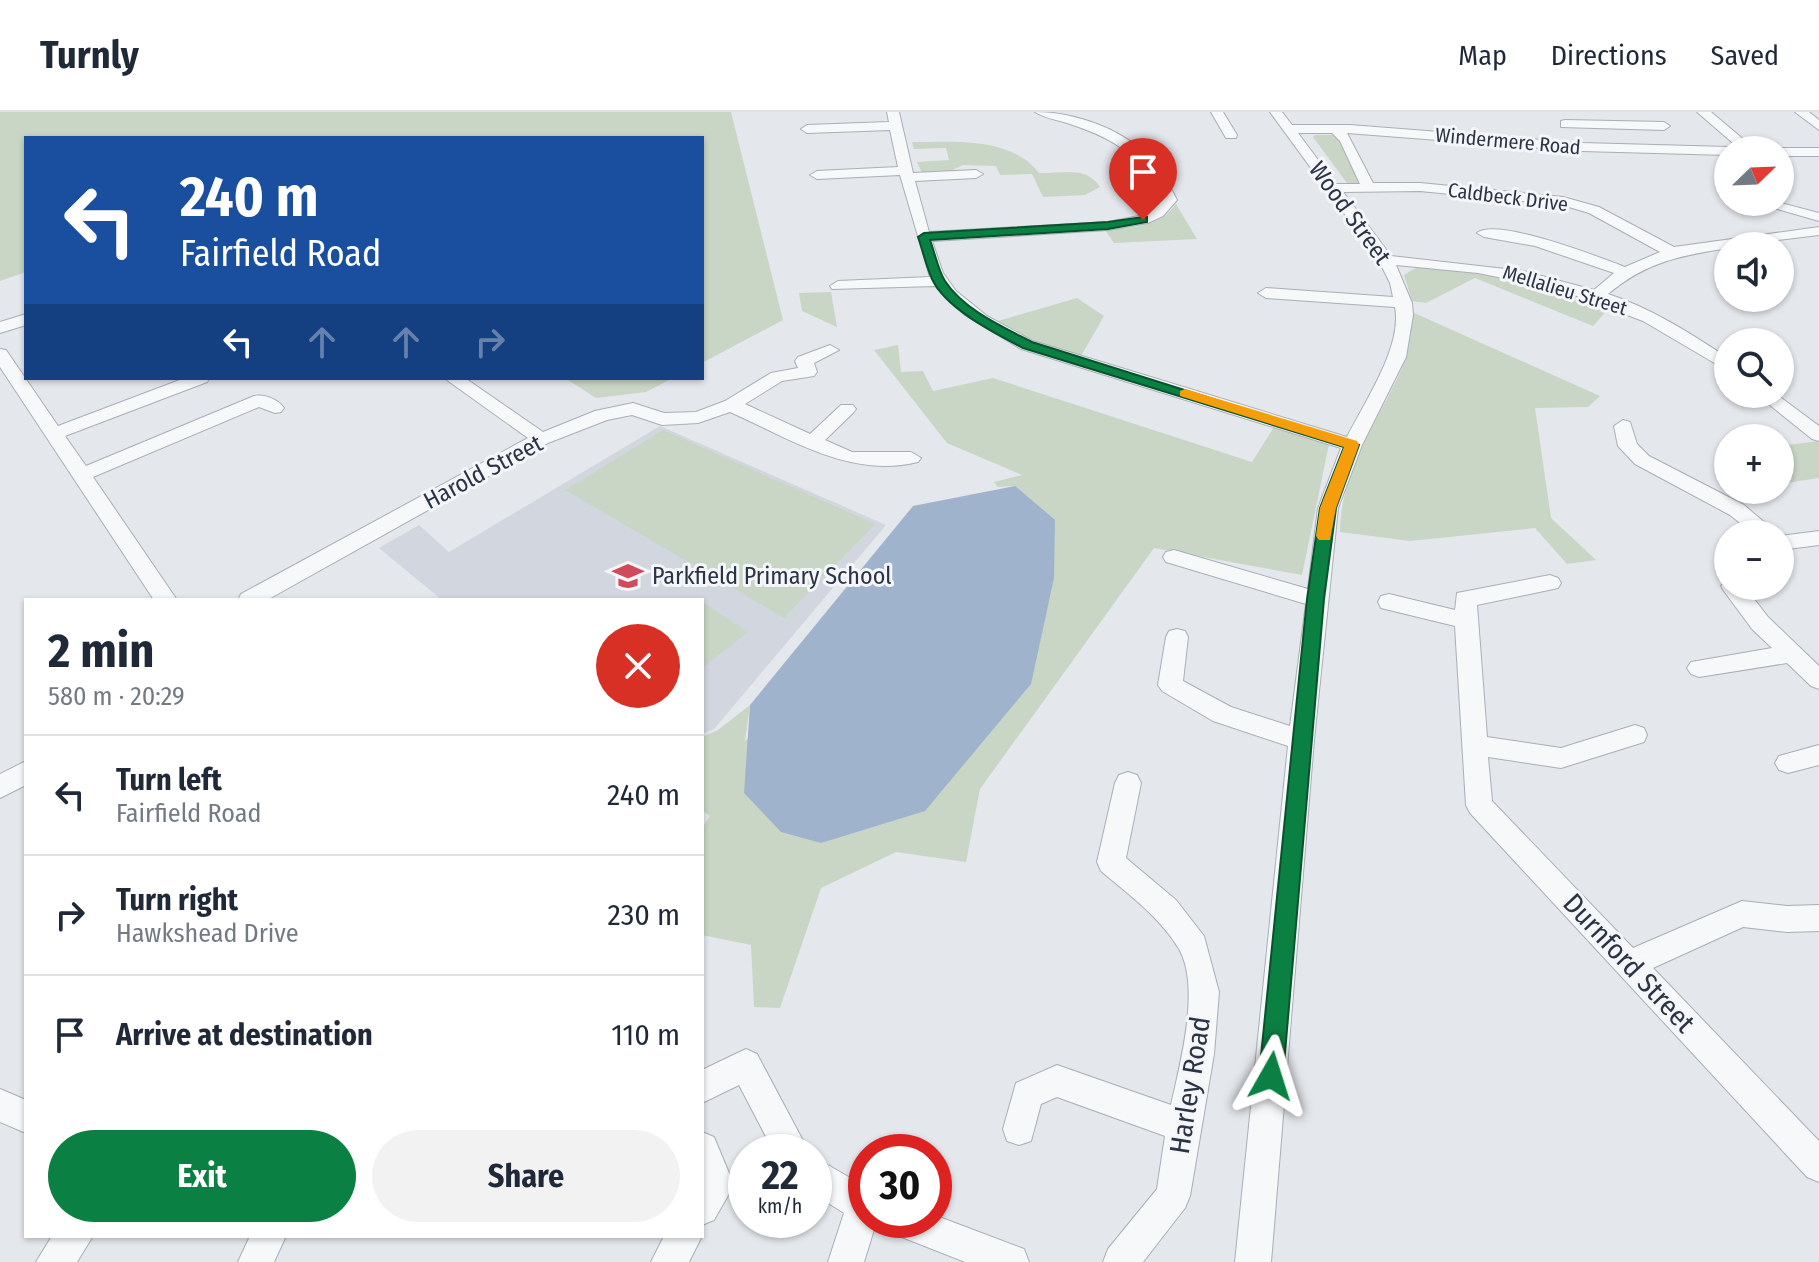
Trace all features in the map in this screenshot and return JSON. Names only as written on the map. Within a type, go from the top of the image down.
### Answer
[{"type":"street","points":[[924,237],[1108,226],[1143,220],[1158,213],[1170,200],[1149,164],[1122,143],[1093,128],[1041,112]]},
{"type":"street","points":[[1217,112],[1231,135]]},
{"type":"street","points":[[1555,112],[1582,147]]},
{"type":"street","points":[[1703,112],[1732,136]]},
{"type":"street","points":[[1801,112],[1819,126]]},
{"type":"street","points":[[807,129],[894,119],[938,281],[952,297],[986,323],[1027,345],[1352,445]]},
{"type":"street","name":"Windermere Road","points":[[1282,120],[1335,129],[1582,147],[1714,151]]},
{"type":"street","name":"Wood Street","points":[[1253,1262],[1297,813],[1301,740],[1328,508],[1352,445],[1397,357],[1405,315],[1398,283],[1386,260],[1282,120]]},
{"type":"street","points":[[1565,124],[1664,126]]},
{"type":"street","points":[[1335,129],[1346,139],[1368,187]]},
{"type":"street","points":[[1794,152],[1819,152]]},
{"type":"street","points":[[817,175],[976,174]]},
{"type":"street","name":"Caldbeck Drive","points":[[1333,188],[1434,188],[1563,201],[1594,210],[1672,252]]},
{"type":"street","points":[[1794,211],[1819,217]]},
{"type":"street","points":[[1597,295],[1625,272],[1672,252],[1819,231]]},
{"type":"street","points":[[1484,233],[1523,236],[1546,242],[1625,272]]},
{"type":"street","name":"Mellalieu Street","points":[[1386,260],[1441,262],[1501,270],[1597,295],[1693,339],[1714,355]]},
{"type":"street","points":[[838,286],[938,281]]},
{"type":"street","points":[[1266,293],[1404,303]]},
{"type":"street","points":[[0,328],[24,320]]},
{"type":"street","name":"Harold Street","points":[[253,598],[541,439],[602,415],[633,409],[662,419],[698,417],[731,405],[777,377],[808,372],[804,361],[830,350]]},
{"type":"street","points":[[0,354],[165,598]]},
{"type":"street","points":[[54,434],[196,380]]},
{"type":"street","points":[[456,380],[541,439]]},
{"type":"street","points":[[82,475],[260,400],[275,408]]},
{"type":"street","points":[[731,405],[848,458],[911,458]]},
{"type":"street","points":[[1783,408],[1819,435]]},
{"type":"street","points":[[812,442],[847,409]]},
{"type":"street","points":[[1623,426],[1628,446],[1642,460],[1737,510],[1750,520]]},
{"type":"street","points":[[1794,541],[1819,538]]},
{"type":"street","points":[[1174,557],[1316,599]]},
{"type":"street","points":[[1389,602],[1467,621],[1465,599],[1550,583]]},
{"type":"street","points":[[1739,600],[1819,680]]},
{"type":"street","name":"Durnford Street","points":[[1467,621],[1479,805],[1819,1165]]},
{"type":"street","points":[[1177,637],[1170,685],[1222,714],[1301,740]]},
{"type":"street","points":[[1699,668],[1791,654]]},
{"type":"street","points":[[1475,745],[1561,758],[1635,735]]},
{"type":"street","points":[[0,787],[24,773]]},
{"type":"street","name":"Harley Road","points":[[1121,1262],[1173,1196],[1198,1054],[1204,992],[1194,946],[1166,909],[1111,862],[1128,783]]},
{"type":"street","points":[[1630,964],[1742,914],[1787,919],[1819,918]]},
{"type":"street","points":[[704,1086],[746,1065],[782,1134]]},
{"type":"street","points":[[1019,1129],[1027,1094],[1057,1081],[1183,1126]]},
{"type":"street","points":[[704,1154],[717,1185],[704,1205]]},
{"type":"street","points":[[54,1262],[73,1238]]},
{"type":"street","points":[[256,1262],[267,1238]]},
{"type":"street","points":[[669,1262],[683,1238]]},
{"type":"street","points":[[846,1262],[854,1238]]},
{"type":"street","points":[[948,1238],[1011,1262]]},
{"type":"shaded area","name":"Parkfield Primary School","points":[[660,426],[886,525],[714,729],[704,733],[704,598],[440,598],[379,548],[419,525],[449,552]]},
{"type":"green space","points":[[0,112],[731,112],[783,320],[704,362],[704,136],[24,136],[24,273],[0,281]]},
{"type":"green space","points":[[1337,135],[1363,183],[1347,183],[1313,137]]},
{"type":"green space","points":[[912,142],[963,142],[998,147],[1027,161],[1039,173],[1081,173],[1100,187],[1085,195],[1043,197],[1032,174],[1000,175],[996,166],[963,165],[948,172],[922,173],[917,162],[949,160],[946,148],[914,149]]},
{"type":"green space","points":[[1176,204],[1197,239],[1114,243],[1105,230],[1154,222]]},
{"type":"green space","points":[[1422,264],[1568,290],[1611,306],[1593,326],[1475,278],[1426,303],[1412,301],[1404,275]]},
{"type":"green space","points":[[831,292],[837,327],[802,311],[799,293]]},
{"type":"green space","points":[[1077,298],[1104,316],[1081,356],[1042,344],[998,321]]},
{"type":"green space","points":[[1412,312],[1600,396],[1588,407],[1535,408],[1551,518],[1596,560],[1567,564],[1535,528],[1410,541],[1340,532],[1342,508],[1355,464],[1405,361]]},
{"type":"green space","points":[[898,345],[901,372],[923,371],[933,391],[993,378],[1252,462],[1274,427],[1329,444],[1302,575],[1154,548],[980,789],[966,862],[896,852],[821,888],[780,1008],[754,1007],[751,945],[704,935],[704,825],[710,816],[704,812],[704,736],[718,730],[750,705],[745,741],[1015,486],[998,487],[994,482],[1022,475],[947,443],[874,350]]},
{"type":"green space","points":[[568,380],[669,380],[646,392],[596,398]]},
{"type":"green space","points":[[663,430],[875,524],[784,618],[565,490]]},
{"type":"green space","points":[[1819,441],[1819,478],[1794,482],[1794,444]]},
{"type":"green space","points":[[704,603],[748,632],[704,666]]},
{"type":"water","points":[[1015,486],[1055,520],[1054,578],[1031,684],[925,811],[821,843],[781,832],[744,793],[750,705],[913,506]]},
{"type":"slow traffic","points":[[1185,393],[1352,445],[1328,508],[1324,536]]},
{"type":"place","name":"Parkfield Primary School","points":[[628,576]]},
{"type":"route","points":[[1143,220],[1108,226],[924,237],[938,281],[952,297],[986,323],[1027,345],[1352,445],[1328,508],[1316,599],[1271,1076]]}]
